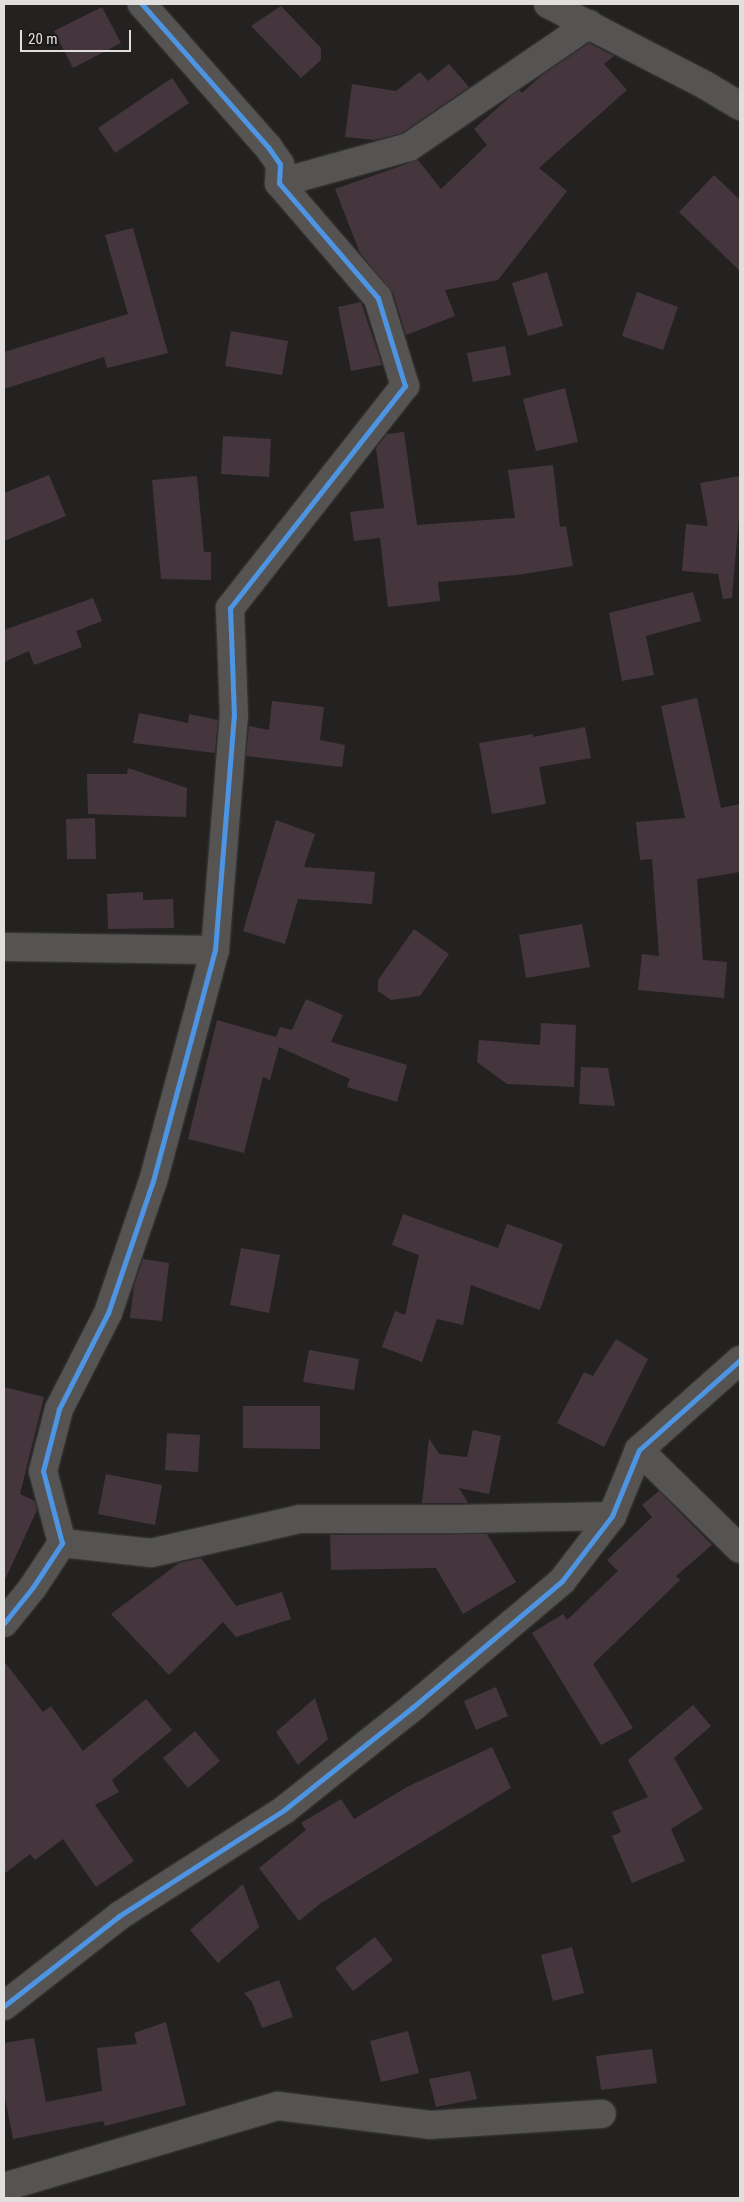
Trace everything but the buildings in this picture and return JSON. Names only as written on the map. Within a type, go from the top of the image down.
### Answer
[{"type":"street","points":[[4,1622],[33,1588],[62,1543],[44,1471],[59,1408],[108,1313],[150,1191],[215,950],[234,716],[230,608],[405,386],[378,298],[279,183],[280,164],[268,147],[245,124],[142,4]]},
{"type":"street","points":[[548,4],[705,85],[740,106]]},
{"type":"street","points":[[279,183],[409,147],[589,24]]},
{"type":"street","points":[[4,947],[215,950]]},
{"type":"street","points":[[4,2006],[119,1916],[284,1810],[413,1708],[562,1581],[612,1516],[639,1450],[740,1360]]},
{"type":"street","points":[[639,1450],[740,1549]]},
{"type":"street","points":[[62,1543],[151,1553],[300,1519],[459,1520],[612,1516]]},
{"type":"street","points":[[4,2187],[278,2106],[430,2125],[602,2114]]},
{"type":"cycle path","points":[[4,1623],[33,1587],[62,1543],[43,1471],[59,1409],[108,1313],[153,1181],[215,950],[234,716],[230,608],[405,386],[378,298],[279,183],[280,164],[268,147],[142,4]]},
{"type":"cycle path","points":[[4,2006],[119,1916],[284,1810],[413,1707],[562,1581],[612,1516],[639,1450],[740,1360]]}]
